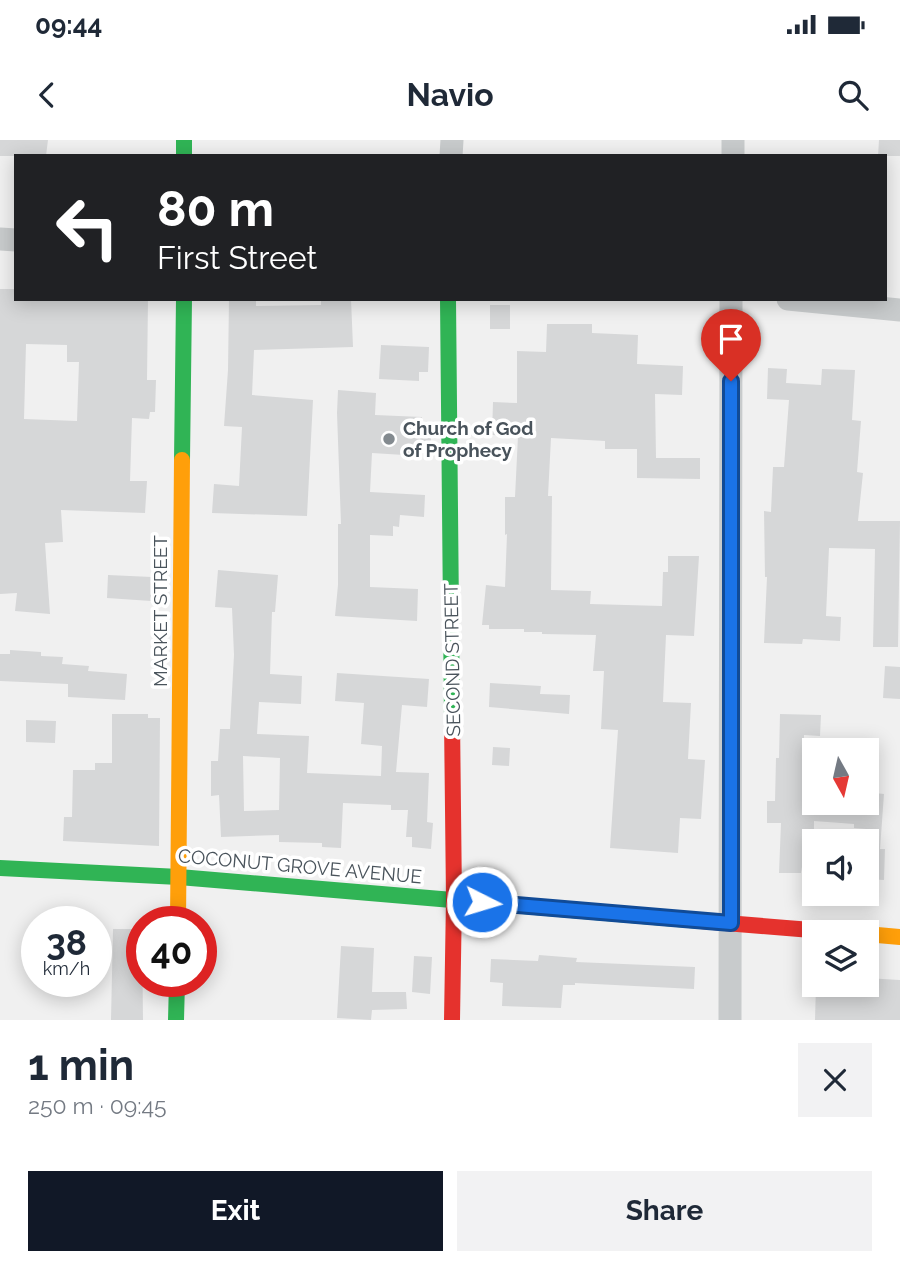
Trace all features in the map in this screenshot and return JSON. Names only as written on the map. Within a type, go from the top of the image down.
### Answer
[{"type":"street","name":"MARKET STREET","points":[[178,906],[184,301]]},
{"type":"street","name":"SECOND STREET","points":[[448,301],[454,900],[452,1020]]},
{"type":"street","points":[[730,1020],[731,301]]},
{"type":"street","points":[[808,301],[900,310]]},
{"type":"street","name":"COCONUT GROVE AVENUE","points":[[0,868],[179,877],[802,929]]},
{"type":"street","points":[[879,935],[900,937]]},
{"type":"street","points":[[176,1020],[177,997]]},
{"type":"building","points":[[0,140],[48,140],[46,154],[0,156]]},
{"type":"building","points":[[879,140],[900,140],[900,156],[878,154]]},
{"type":"building","points":[[0,289],[14,289],[14,301],[148,301],[147,380],[156,380],[155,412],[150,412],[149,419],[132,418],[130,481],[147,481],[145,513],[61,510],[63,542],[45,543],[50,614],[15,611],[17,593],[0,594]],"holes":[[[26,344],[67,345],[67,362],[79,362],[77,421],[24,419]]]},
{"type":"building","points":[[229,301],[256,301],[256,306],[321,305],[321,301],[351,301],[353,347],[254,350],[252,395],[313,400],[307,516],[212,513],[214,484],[239,486],[242,427],[224,426]]},
{"type":"building","points":[[490,305],[510,305],[510,329],[490,329]]},
{"type":"building","points":[[547,324],[592,324],[592,333],[638,335],[637,364],[683,366],[682,395],[655,394],[656,458],[700,458],[700,479],[637,478],[637,449],[605,449],[605,441],[551,438],[548,496],[552,496],[551,590],[591,591],[590,604],[662,606],[663,572],[668,572],[668,556],[699,556],[694,636],[666,635],[663,702],[691,703],[688,759],[705,760],[701,819],[680,818],[678,853],[610,848],[618,730],[601,729],[604,671],[593,671],[596,635],[542,634],[524,632],[524,629],[489,629],[489,625],[482,625],[486,585],[505,587],[505,497],[515,497],[518,436],[492,435],[493,402],[517,403],[517,351],[546,352]]},
{"type":"building","points":[[381,345],[429,347],[428,372],[419,372],[419,381],[379,379]]},
{"type":"building","points":[[768,368],[787,369],[786,383],[821,385],[822,369],[855,370],[852,420],[861,421],[857,472],[863,473],[858,521],[900,521],[898,647],[873,647],[875,549],[829,548],[826,616],[841,617],[840,641],[803,639],[802,644],[764,643],[767,577],[764,511],[771,512],[773,467],[784,467],[789,400],[767,399]]},
{"type":"building","points":[[338,390],[376,393],[375,415],[422,417],[422,429],[431,430],[431,448],[420,448],[420,456],[372,453],[370,492],[425,495],[424,517],[400,515],[399,527],[393,526],[393,536],[370,535],[370,587],[418,589],[417,621],[335,616],[338,524],[341,524]]},
{"type":"building","points":[[218,570],[278,575],[275,612],[272,612],[270,674],[302,676],[301,704],[259,702],[257,734],[309,736],[307,773],[381,776],[382,746],[361,744],[364,703],[335,701],[337,673],[429,679],[427,707],[402,705],[396,772],[429,773],[427,822],[433,823],[431,849],[412,847],[412,837],[406,837],[408,810],[391,810],[391,805],[343,803],[341,848],[322,847],[322,843],[279,842],[279,835],[221,837],[219,795],[211,796],[211,761],[218,761],[220,729],[230,729],[234,655],[232,608],[215,607]],"holes":[[[243,756],[280,758],[279,810],[244,811]]]},
{"type":"building","points":[[108,575],[152,577],[151,601],[107,598]]},
{"type":"building","points":[[10,650],[63,657],[62,664],[89,666],[88,671],[127,674],[125,700],[68,697],[68,684],[0,681],[0,654],[10,654]]},
{"type":"building","points":[[885,666],[900,667],[900,699],[883,698]]},
{"type":"building","points":[[490,683],[541,686],[540,694],[570,695],[569,714],[489,707]]},
{"type":"building","points":[[112,714],[148,714],[148,718],[160,718],[159,846],[63,841],[64,817],[72,817],[73,770],[95,770],[95,763],[112,763]]},
{"type":"building","points":[[780,714],[821,715],[820,736],[804,735],[802,738],[802,816],[878,816],[879,793],[884,794],[880,849],[885,849],[884,880],[879,880],[879,829],[814,821],[814,829],[802,829],[801,873],[779,873],[781,823],[767,823],[767,801],[775,801],[776,758],[779,758]]},
{"type":"building","points":[[26,720],[56,721],[55,743],[26,742]]},
{"type":"building","points":[[493,747],[510,748],[509,766],[492,765]]},
{"type":"building","points":[[113,929],[126,929],[126,997],[143,997],[143,1020],[111,1020]]},
{"type":"building","points":[[341,946],[374,948],[372,992],[406,992],[407,1009],[372,1010],[371,1020],[337,1018]]},
{"type":"building","points":[[539,955],[577,958],[576,962],[695,967],[694,989],[575,983],[563,985],[561,1008],[502,1006],[503,983],[490,982],[491,959],[538,961]]},
{"type":"building","points":[[414,956],[432,957],[430,994],[412,992]]},
{"type":"building","points":[[879,979],[900,980],[900,1020],[815,1020],[816,997],[879,997]]},
{"type":"traffic: fast","points":[[184,140],[184,154]]},
{"type":"traffic: fast","points":[[182,460],[184,301]]},
{"type":"traffic: fast","points":[[448,301],[452,719]]},
{"type":"traffic: fast","points":[[0,868],[179,877],[701,921]]},
{"type":"traffic: fast","points":[[176,1020],[177,997]]},
{"type":"traffic: slow","points":[[178,906],[182,460]]},
{"type":"traffic: slow","points":[[879,935],[900,937]]},
{"type":"traffic: jam","points":[[452,719],[452,1020]]},
{"type":"traffic: jam","points":[[701,921],[802,929]]},
{"type":"place","name":"Church of God of Prophecy","points":[[389,439]]},
{"type":"route","points":[[482,902],[731,923],[731,381]]}]
